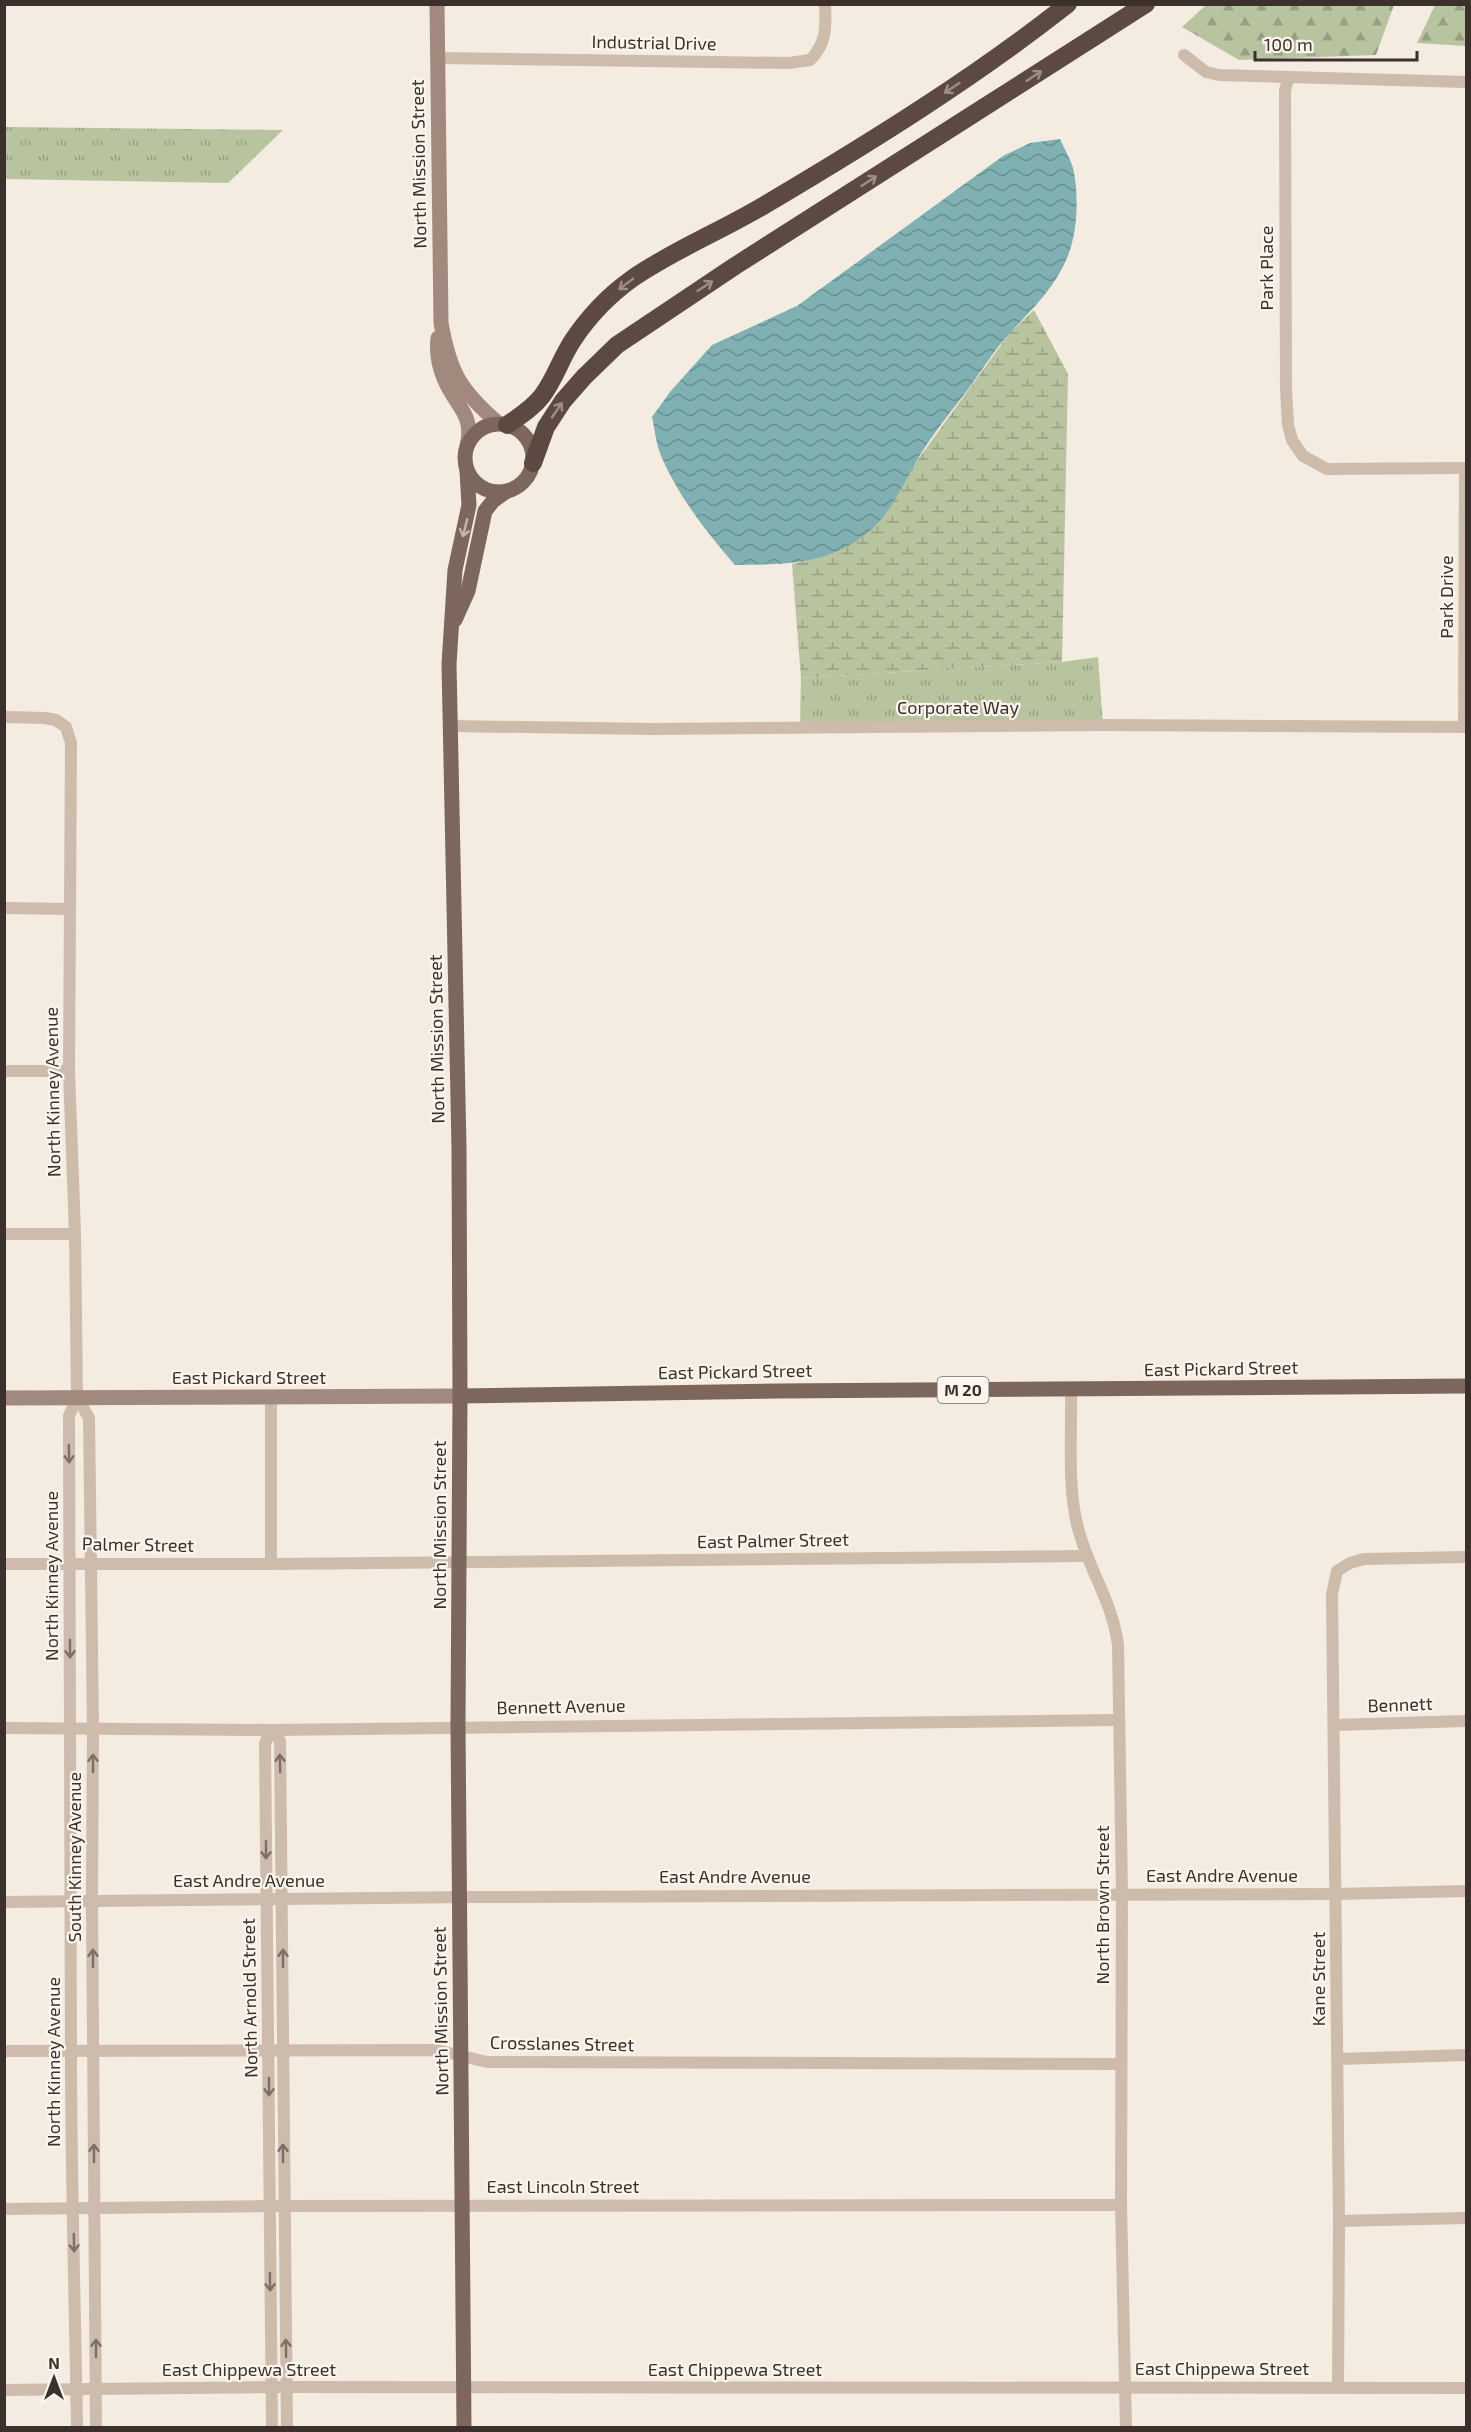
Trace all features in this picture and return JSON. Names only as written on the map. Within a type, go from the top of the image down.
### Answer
[{"type":"highway","points":[[503,424],[532,407],[543,396],[560,362],[583,326],[606,300],[633,278],[768,204],[1018,43],[1068,4]]},
{"type":"highway","points":[[533,463],[546,427],[563,401],[617,345],[735,266],[1146,4]]},
{"type":"main road","name":"North Mission Street","points":[[437,4],[441,323],[437,358],[446,384],[469,423],[464,458],[469,505],[455,570],[449,654],[459,1148],[458,1726],[464,2427]]},
{"type":"main road","name":"North Mission Street","points":[[441,323],[451,364],[458,381],[469,397],[503,424],[519,430],[528,439],[533,463],[525,480],[493,501],[485,512],[468,591],[453,623]]},
{"type":"main road","points":[[466,446],[478,431],[503,424]]},
{"type":"main road","points":[[467,471],[484,489],[496,492],[509,490]]},
{"type":"main road","name":"East Pickard Street","points":[[4,1398],[1467,1386]]},
{"type":"street","name":"Industrial Drive","points":[[437,58],[789,63],[810,60],[824,41],[825,4]]},
{"type":"street","points":[[1184,55],[1206,72],[1219,75],[1467,82]]},
{"type":"street","name":"Park Place","points":[[1289,77],[1285,90],[1286,389],[1292,440],[1303,456],[1327,469],[1466,468]]},
{"type":"street","name":"Park Drive","points":[[1465,727],[1466,468]]},
{"type":"street","name":"North Kinney Avenue","points":[[4,717],[56,720],[66,727],[71,743],[69,1071],[75,1234],[77,1398],[69,1416],[73,1900],[71,2052],[77,2427]]},
{"type":"street","name":"Corporate Way","points":[[450,726],[652,729],[1103,725],[1465,727]]},
{"type":"street","points":[[4,908],[69,909]]},
{"type":"street","points":[[4,1071],[69,1071]]},
{"type":"street","points":[[4,1234],[75,1234]]},
{"type":"street","name":"North Brown Street","points":[[1071,1390],[1073,1498],[1077,1526],[1086,1556],[1115,1621],[1118,1646],[1122,1893],[1121,2205],[1126,2427]]},
{"type":"street","points":[[271,1564],[272,1397]]},
{"type":"street","name":"South Kinney Avenue","points":[[77,1398],[89,1418],[93,1728],[96,2427]]},
{"type":"street","name":"East Palmer Street","points":[[271,1564],[1086,1556]]},
{"type":"street","name":"Kane Street","points":[[1338,2388],[1337,1894],[1332,1594],[1337,1571],[1350,1563],[1364,1559],[1467,1557]]},
{"type":"street","name":"Palmer Street","points":[[4,1564],[70,1562],[271,1564]]},
{"type":"street","name":"Bennett Avenue","points":[[4,1728],[272,1730],[458,1726],[1118,1720]]},
{"type":"street","name":"Bennett","points":[[1335,1725],[1467,1720]]},
{"type":"street","name":"North Arnold Street","points":[[272,2427],[266,1743],[272,1730],[280,1741],[286,2427]]},
{"type":"street","name":"East Andre Avenue","points":[[4,1902],[1122,1893],[1337,1894],[1467,1891]]},
{"type":"street","name":"Crosslanes Street","points":[[4,2052],[437,2050],[462,2057],[498,2062],[1121,2064]]},
{"type":"street","points":[[1338,2059],[1467,2055]]},
{"type":"street","name":"East Lincoln Street","points":[[4,2209],[463,2205],[1121,2205]]},
{"type":"street","points":[[1339,2221],[1467,2218]]},
{"type":"street","name":"East Chippewa Street","points":[[4,2390],[272,2387],[1467,2388]]},
{"type":"green space","points":[[1206,5],[1394,5],[1376,55],[1239,60],[1182,27]]},
{"type":"green space","points":[[1435,5],[1466,5],[1466,46],[1417,43]]},
{"type":"green space","points":[[5,127],[283,130],[228,183],[5,179]]},
{"type":"green space","points":[[1034,310],[1068,374],[1062,662],[801,678],[792,564],[834,553],[861,538],[1009,334]]},
{"type":"green space","points":[[1098,657],[1103,725],[800,728],[801,678],[1062,662]]},
{"type":"water","points":[[1060,139],[1073,168],[1076,190],[1073,237],[1062,269],[1049,289],[999,346],[935,433],[886,513],[861,538],[831,554],[800,562],[735,565],[685,501],[660,453],[652,417],[670,392],[712,345],[797,306],[1003,156],[1030,143]]}]
